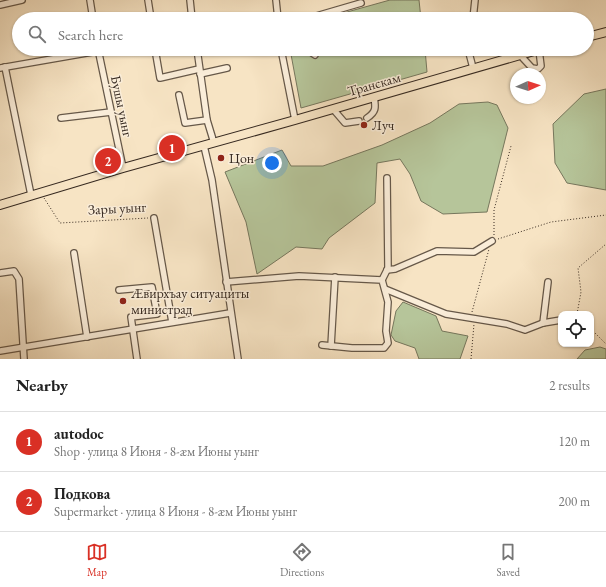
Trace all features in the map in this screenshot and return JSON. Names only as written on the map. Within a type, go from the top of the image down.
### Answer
[{"type":"highway","points":[[594,35],[606,32]]},
{"type":"highway","name":"Транскам","points":[[0,205],[123,168],[516,56]]},
{"type":"street","points":[[0,5],[22,0]]},
{"type":"street","points":[[90,0],[92,12]]},
{"type":"street","points":[[148,0],[150,12]]},
{"type":"street","points":[[190,0],[191,12]]},
{"type":"street","points":[[276,0],[277,12]]},
{"type":"street","points":[[474,12],[475,0]]},
{"type":"street","points":[[330,12],[361,3]]},
{"type":"street","points":[[31,195],[2,68],[66,56]]},
{"type":"street","name":"Бушы уынг","points":[[99,56],[123,168]]},
{"type":"street","points":[[157,56],[160,78],[227,68]]},
{"type":"street","points":[[198,56],[207,120],[214,143]]},
{"type":"street","points":[[282,56],[295,120]]},
{"type":"street","points":[[470,56],[473,68]]},
{"type":"street","points":[[521,56],[535,70],[541,66],[540,56]]},
{"type":"street","points":[[179,95],[185,123],[207,120]]},
{"type":"street","points":[[367,118],[374,113],[376,107],[374,97]]},
{"type":"street","points":[[333,109],[344,123],[359,121]]},
{"type":"street","points":[[61,118],[111,112]]},
{"type":"street","points":[[204,146],[212,180],[230,313],[238,359]]},
{"type":"street","points":[[322,345],[384,348],[388,343],[386,331],[388,302],[382,280],[387,270],[387,178]]},
{"type":"street","name":"Зары уынг","points":[[154,218],[172,322]]},
{"type":"street","points":[[387,270],[437,252],[474,252],[492,242]]},
{"type":"street","points":[[74,253],[87,337]]},
{"type":"street","points":[[0,273],[14,271],[19,279],[24,359]]},
{"type":"street","points":[[226,282],[299,276],[382,280]]},
{"type":"street","points":[[331,346],[335,277]]},
{"type":"street","points":[[543,323],[548,282]]},
{"type":"street","points":[[119,290],[152,287],[157,314],[131,317],[138,359]]},
{"type":"street","points":[[385,289],[446,314],[507,324],[525,330],[543,323],[558,320]]},
{"type":"street","points":[[0,351],[230,313]]},
{"type":"path","points":[[471,359],[475,319],[472,312],[494,237],[494,210],[511,146]]},
{"type":"path","name":"Зары уынг","points":[[41,192],[60,223],[154,218]]},
{"type":"path","points":[[492,242],[551,222],[606,215]]},
{"type":"path","points":[[578,311],[581,292],[578,268],[606,244]]},
{"type":"path","points":[[594,332],[606,344]]},
{"type":"green space","points":[[390,0],[419,0],[420,12],[347,12]]},
{"type":"green space","points":[[291,56],[426,56],[427,72],[301,108]]},
{"type":"green space","points":[[606,89],[606,190],[567,183],[555,163],[553,124],[584,94]]},
{"type":"green space","points":[[488,102],[497,105],[508,128],[487,212],[443,214],[421,201],[410,174],[400,159],[377,163],[375,203],[329,238],[322,249],[296,247],[257,274],[246,222],[225,172],[282,150],[291,166],[323,166],[382,145],[430,123],[459,104]]},
{"type":"green space","points":[[403,302],[436,316],[442,331],[468,336],[460,359],[419,359],[415,348],[395,341],[391,335],[396,311]]},
{"type":"green space","points":[[600,347],[606,349],[606,359],[577,359],[585,350]]},
{"type":"place","name":"Луч","points":[[364,125]]},
{"type":"place","name":"autodoc","points":[[172,148]]},
{"type":"place","name":"Цон","points":[[221,158]]},
{"type":"place","name":"Подкова","points":[[108,161]]},
{"type":"place","name":"Æвирхъау ситуациты министрад","points":[[123,301]]}]
